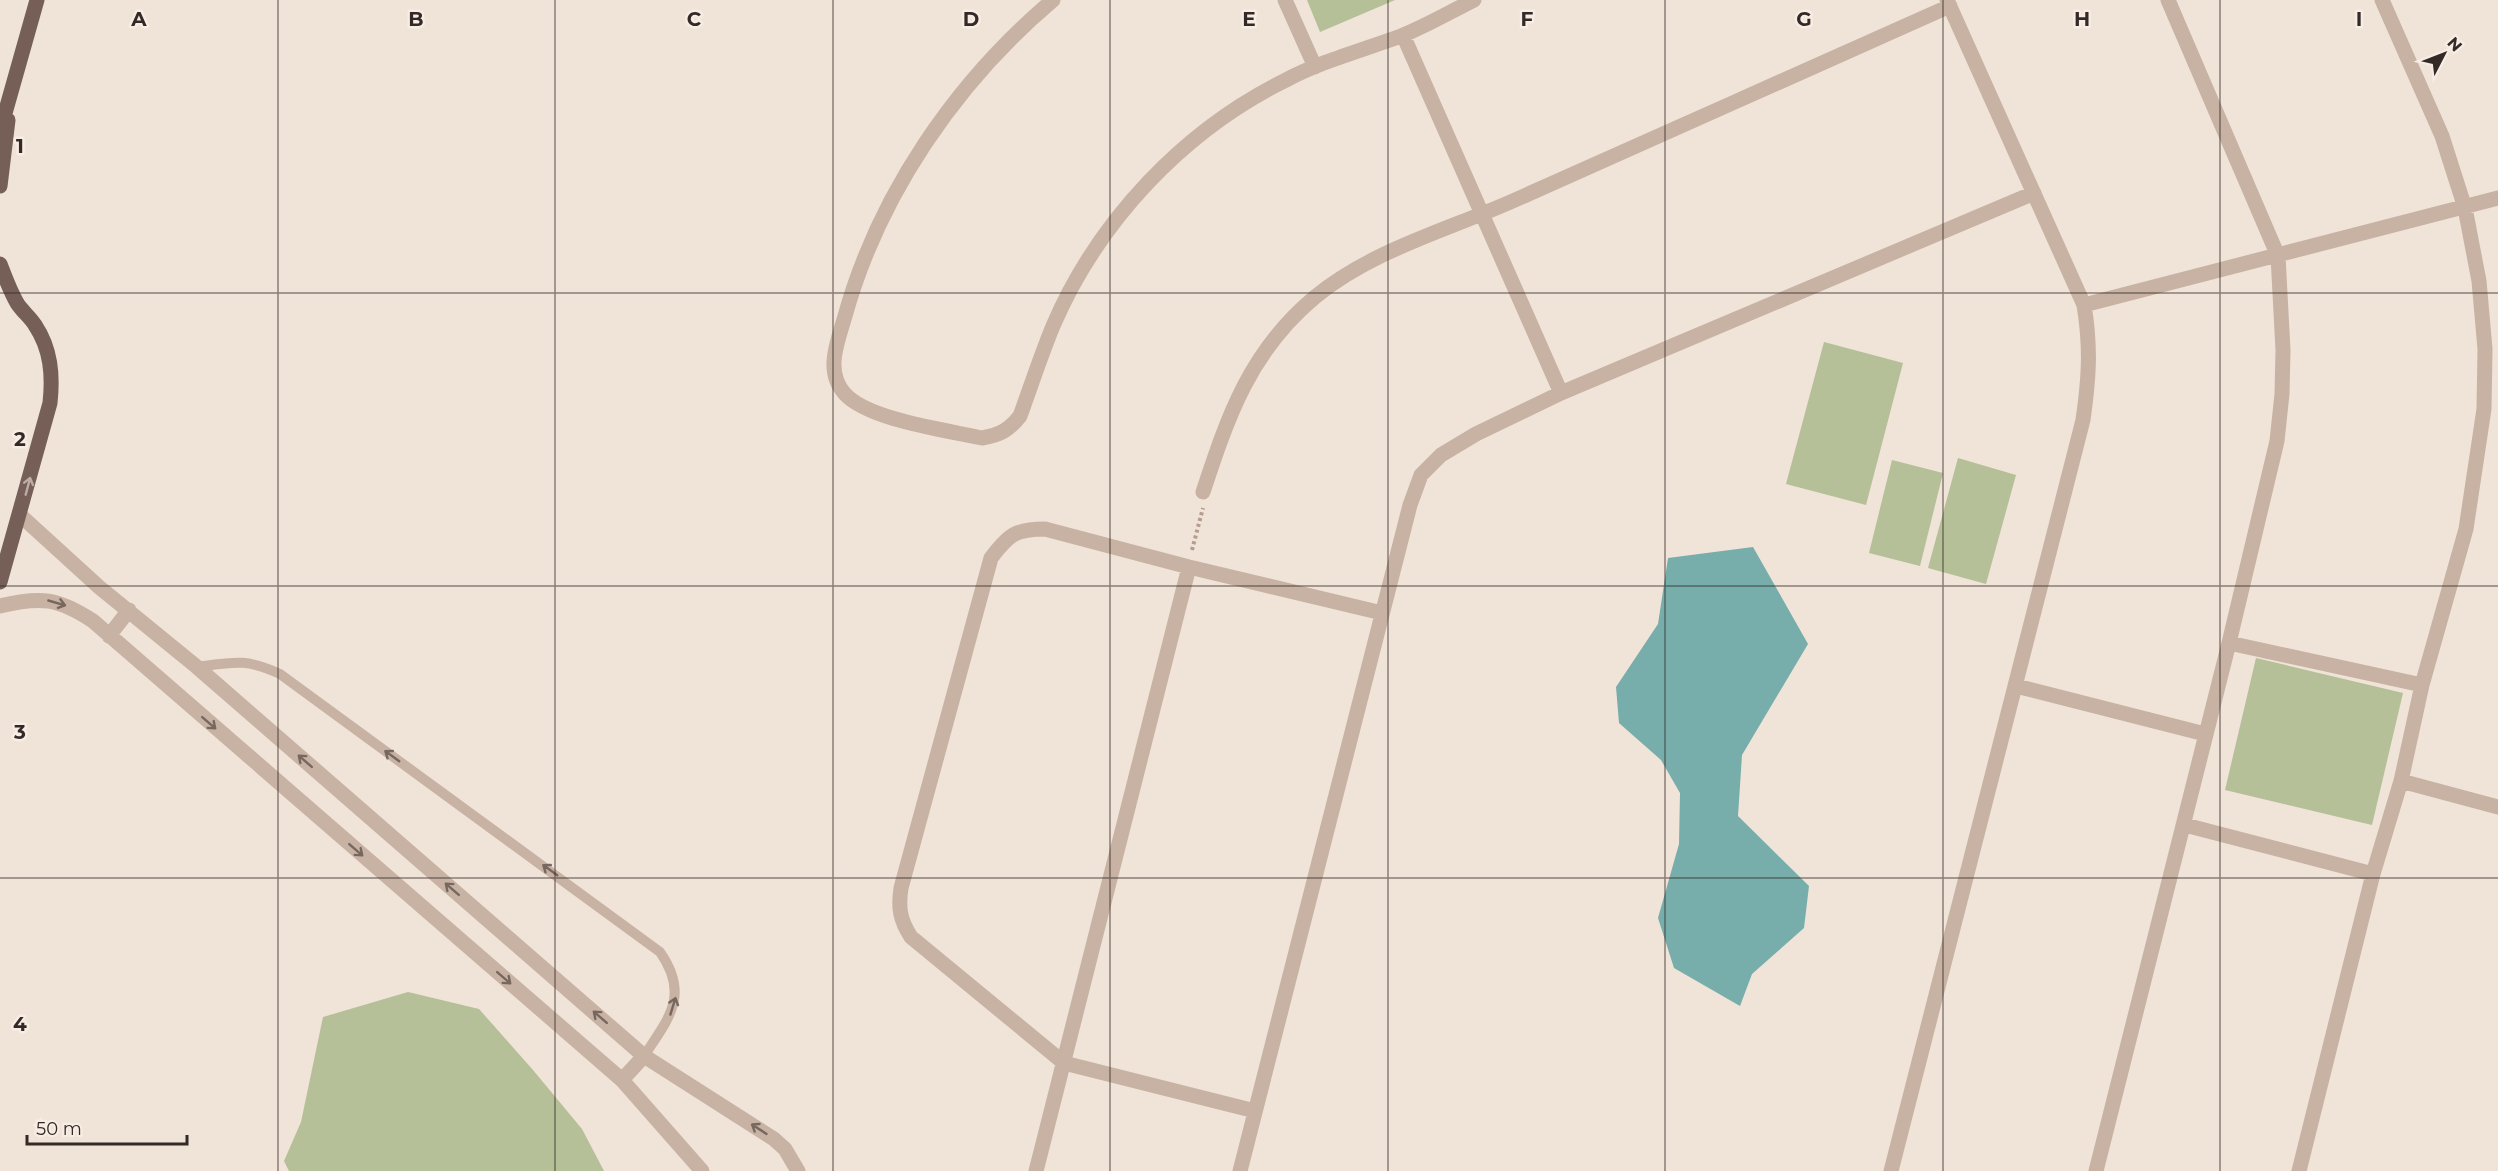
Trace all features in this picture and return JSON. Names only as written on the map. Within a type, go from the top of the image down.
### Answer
[{"type":"main road","points":[[0,131],[37,0]]},
{"type":"main road","points":[[0,186],[9,102]]},
{"type":"main road","points":[[0,264],[18,305],[44,340],[51,363],[52,380],[50,403],[0,582]]},
{"type":"main road","points":[[0,298],[18,305]]},
{"type":"street","points":[[1053,0],[976,77],[930,136],[896,193],[869,247],[850,295],[834,354],[834,375],[843,392],[858,405],[879,414],[982,438],[997,436],[1011,428],[1020,416],[1054,324],[1083,268],[1132,200],[1160,168],[1241,104],[1287,79],[1403,34],[1474,0]]},
{"type":"street","points":[[1286,0],[1316,67]]},
{"type":"street","points":[[2096,1171],[2229,643],[2277,441],[2282,394],[2283,351],[2278,256],[2168,0]]},
{"type":"street","points":[[2300,1171],[2373,874],[2401,781],[2422,685],[2466,528],[2484,409],[2485,349],[2479,281],[2465,208],[2442,136],[2382,0]]},
{"type":"street","points":[[1203,492],[1227,420],[1246,379],[1277,335],[1314,298],[1348,272],[1399,248],[1481,215],[1949,3],[2084,305],[2090,339],[2089,376],[2083,420],[1891,1171]]},
{"type":"street","points":[[1403,34],[1561,393]]},
{"type":"street","points":[[1240,1171],[1410,505],[1421,475],[1441,455],[1467,439],[1561,393],[2034,193]]},
{"type":"street","points":[[2084,305],[2498,198]]},
{"type":"street","points":[[20,515],[99,587],[197,667],[644,1056],[774,1139],[785,1149],[798,1171]]},
{"type":"street","points":[[1255,1111],[1064,1062],[911,937],[901,921],[898,905],[901,888],[991,558],[1004,540],[1022,530],[1045,529],[1190,567],[1382,613]]},
{"type":"street","points":[[1036,1171],[1190,567]]},
{"type":"street","points":[[0,606],[40,598],[57,601],[74,608],[93,621],[622,1080],[702,1171]]},
{"type":"street","points":[[109,636],[129,610]]},
{"type":"street","points":[[2229,643],[2422,685]]},
{"type":"street","points":[[2016,686],[2205,734]]},
{"type":"street","points":[[2401,781],[2498,807]]},
{"type":"street","points":[[2185,825],[2373,874]]},
{"type":"street","points":[[622,1080],[644,1056]]},
{"type":"lane","points":[[197,667],[237,662],[257,664],[279,675],[660,952],[670,967],[676,998],[668,1020],[644,1056]]},
{"type":"path","points":[[1190,567],[1203,507],[1203,492]]},
{"type":"green space","points":[[1307,0],[1395,0],[1320,32]]},
{"type":"green space","points":[[1824,342],[1903,363],[1866,505],[1786,484]]},
{"type":"green space","points":[[1958,458],[2016,475],[1986,584],[1928,568]]},
{"type":"green space","points":[[1892,460],[1943,473],[1920,566],[1869,553]]},
{"type":"green space","points":[[2256,658],[2403,693],[2372,825],[2225,790]]},
{"type":"green space","points":[[408,992],[479,1009],[582,1129],[604,1171],[289,1171],[284,1161],[301,1122],[323,1017]]},
{"type":"water","points":[[1753,547],[1808,644],[1742,755],[1738,816],[1809,886],[1804,928],[1752,974],[1740,1006],[1674,968],[1658,918],[1679,844],[1680,793],[1661,760],[1619,723],[1616,687],[1658,624],[1668,558]]}]
